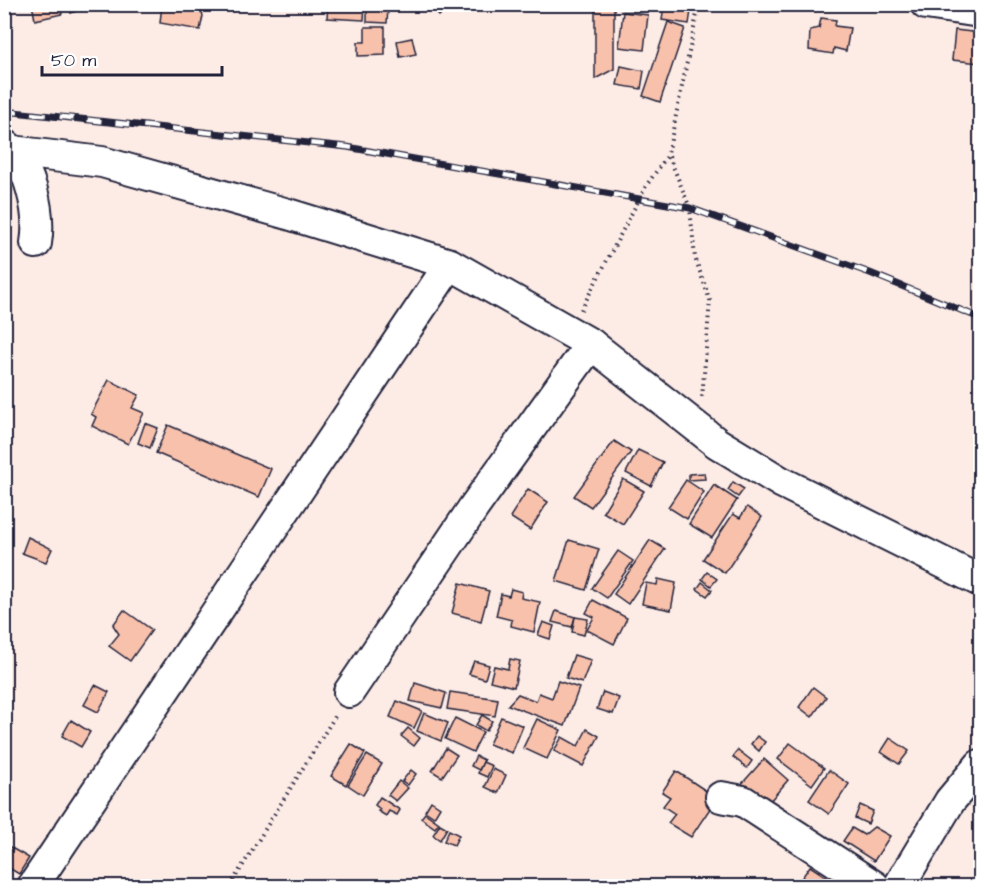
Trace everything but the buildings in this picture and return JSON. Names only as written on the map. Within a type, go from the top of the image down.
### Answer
[{"type":"street","points":[[926,4],[981,12]]},
{"type":"street","points":[[8,149],[35,201],[38,220],[36,243]]},
{"type":"street","points":[[8,149],[102,162],[288,214],[450,264],[581,337],[717,443],[781,482],[981,581]]},
{"type":"street","points":[[33,886],[450,264]]},
{"type":"street","points":[[349,692],[474,507],[581,337]]},
{"type":"street","points":[[899,886],[950,801],[981,765]]},
{"type":"street","points":[[721,797],[743,801],[874,886]]},
{"type":"path","points":[[581,337],[645,186],[668,154],[699,4]]},
{"type":"path","points":[[668,154],[690,208],[695,258],[710,300],[700,429]]},
{"type":"path","points":[[230,886],[349,692]]},
{"type":"railway","points":[[4,111],[347,147],[690,208],[870,273],[980,318]]}]
